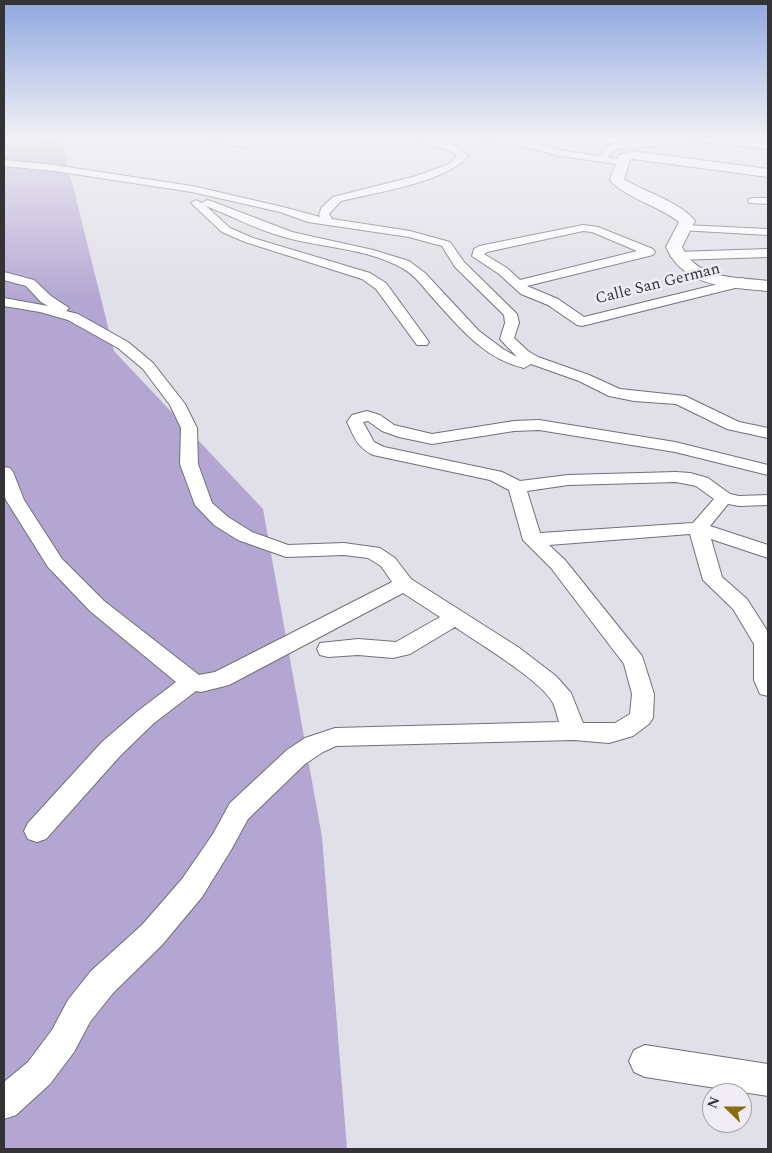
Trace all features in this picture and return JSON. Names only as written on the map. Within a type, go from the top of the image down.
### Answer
[{"type":"main road","points":[[636,192],[675,210],[687,220],[684,228],[679,232],[674,247],[676,256],[685,268],[703,275],[768,286]]},
{"type":"street","points":[[172,192],[232,212],[265,228],[290,236],[395,260],[416,270],[480,340],[515,362],[544,364]]},
{"type":"street","points":[[201,192],[229,196],[283,210],[308,220],[410,234],[446,244],[460,264],[510,314],[512,323],[507,339],[527,357],[584,378],[614,393],[629,396],[670,398],[687,402],[728,424],[768,433]]},
{"type":"street","points":[[328,223],[324,214],[326,209],[337,199],[365,192]]},
{"type":"street","points":[[186,196],[210,214],[226,230],[249,240],[366,276],[382,286],[422,342]]},
{"type":"street","points":[[752,200],[768,201]]},
{"type":"street","points":[[583,228],[594,229],[649,252],[518,284],[503,271],[482,260],[478,256],[478,252],[567,230],[583,228]]},
{"type":"street","points":[[684,228],[768,232]]},
{"type":"street","points":[[676,256],[768,253]]},
{"type":"street","points":[[4,276],[30,284],[46,299],[68,311],[73,317]]},
{"type":"street","name":"Calle San German","points":[[518,284],[526,291],[553,302],[582,322],[743,282]]},
{"type":"street","points":[[4,302],[42,308],[73,317],[123,345],[148,366],[177,404],[189,428],[189,464],[204,505],[221,520],[245,536],[286,550],[344,549],[373,552],[388,562],[404,584],[510,653],[548,682],[563,699],[574,731]]},
{"type":"street","points":[[768,470],[675,447],[539,425],[514,426],[432,439],[405,434],[388,428],[374,418],[367,416],[361,416],[355,422],[367,445],[379,451],[496,476],[517,487],[568,480],[676,477],[690,478],[702,482],[724,498],[739,502],[768,500]]},
{"type":"street","points":[[4,472],[15,500],[55,563],[97,606],[192,682],[201,684],[221,679],[404,584]]},
{"type":"street","points":[[4,1103],[39,1073],[63,1040],[79,1011],[102,982],[152,935],[192,888],[222,842],[239,811],[260,789],[296,757],[314,745],[335,737],[574,731],[610,734],[628,729],[641,718],[643,694],[634,662],[558,564],[533,540],[517,487]]},
{"type":"street","points":[[698,528],[724,498]]},
{"type":"street","points":[[533,540],[698,528],[768,552]]},
{"type":"street","points":[[698,528],[713,580],[740,604],[764,644],[765,680],[768,688]]},
{"type":"street","points":[[328,648],[358,647],[393,650],[402,648],[456,617]]},
{"type":"street","points":[[37,830],[111,750],[146,717],[192,682]]},
{"type":"street","points":[[644,1061],[768,1080]]},
{"type":"shaded area","points":[[4,192],[74,192],[114,351],[263,509],[322,837],[347,1149],[4,1149]]}]
